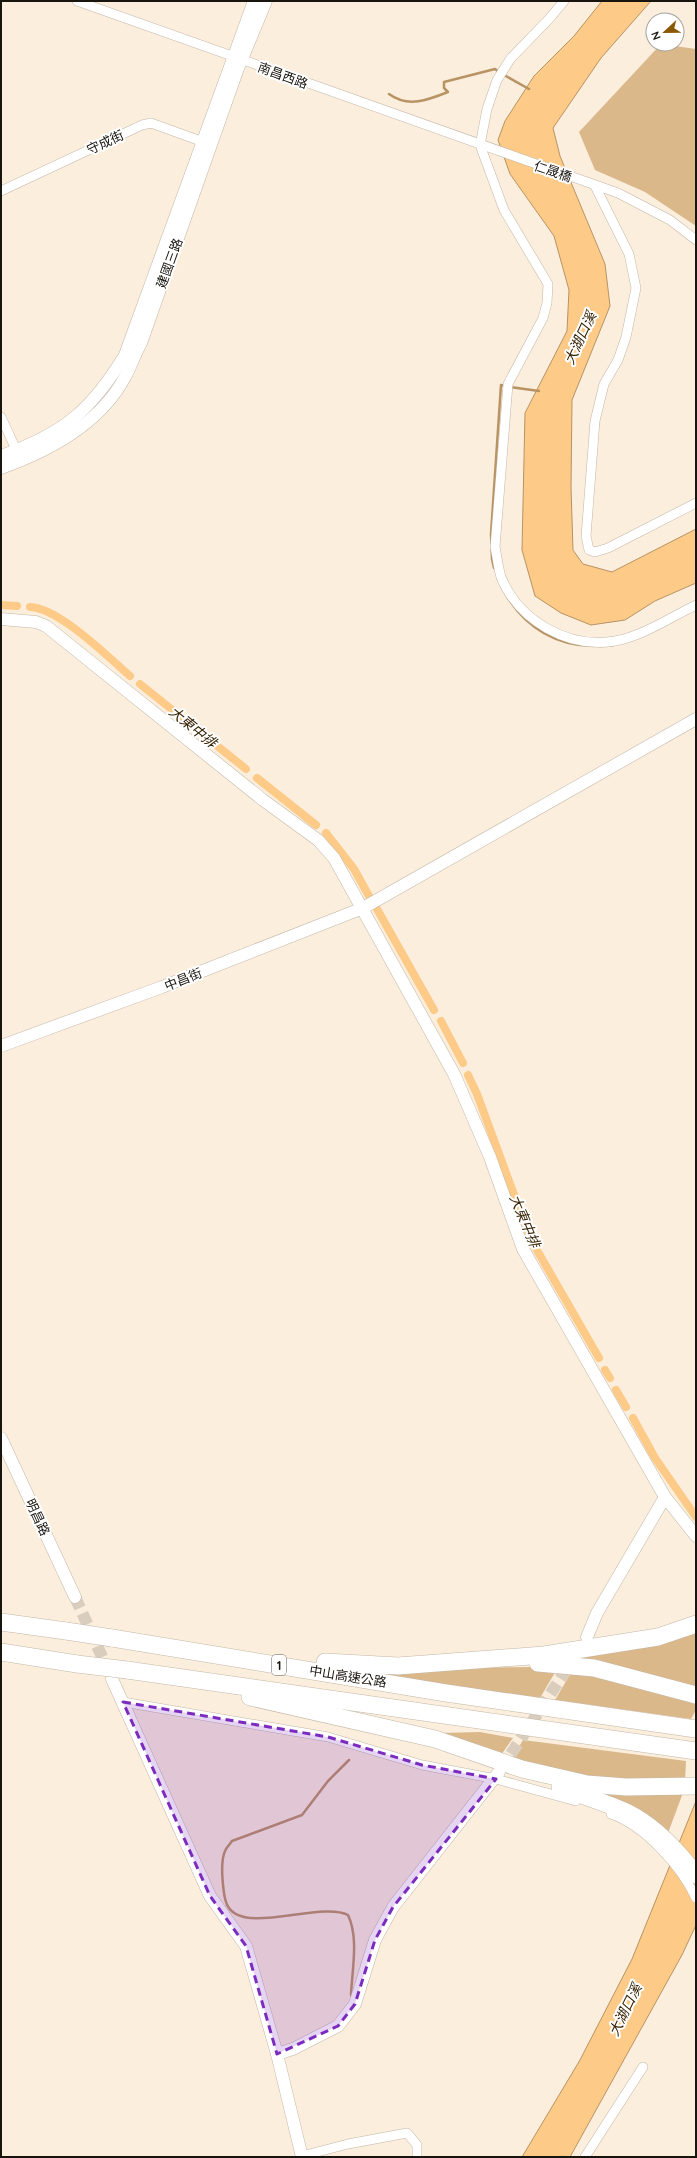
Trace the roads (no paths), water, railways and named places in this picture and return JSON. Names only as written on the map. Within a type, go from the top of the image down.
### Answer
[{"type":"highway","name":"中山高速公路","points":[[1,1622],[118,1639],[446,1693],[696,1729]]},
{"type":"highway","points":[[118,1639],[158,1640],[344,1664],[398,1666],[454,1663],[596,1648],[658,1637],[696,1624]]},
{"type":"highway","name":"中山高速公路","points":[[1,1652],[77,1664],[127,1674],[696,1751]]},
{"type":"highway","points":[[454,1663],[541,1663],[594,1668],[696,1695]]},
{"type":"highway","points":[[127,1674],[435,1739],[522,1769],[568,1790],[627,1812],[655,1830],[683,1858],[696,1875]]},
{"type":"highway","points":[[522,1769],[587,1784],[626,1787],[691,1786]]},
{"type":"street","name":"南昌西路","points":[[77,1],[484,147]]},
{"type":"street","name":"建國三路","points":[[1,468],[19,456],[60,441],[85,424],[111,397],[125,377],[141,343],[207,143],[237,58],[254,1]]},
{"type":"street","name":"建國三路","points":[[237,58],[266,1]]},
{"type":"street","points":[[564,1],[549,19],[511,58],[497,80],[487,109],[484,147],[504,210],[548,284],[547,302],[543,318],[508,384],[495,547],[502,577],[518,605],[531,618],[546,629],[572,639],[591,641],[621,639],[696,605]]},
{"type":"street","name":"守成街","points":[[1,191],[142,125],[151,123],[207,143]]},
{"type":"street","name":"仁晟橋","points":[[484,147],[618,193],[670,220],[696,240]]},
{"type":"street","points":[[595,186],[629,254],[636,288],[626,337],[618,360],[604,384],[595,420],[586,536],[589,550],[595,552],[608,548],[696,503]]},
{"type":"street","points":[[1,417],[19,456]]},
{"type":"street","name":"建國三路","points":[[1,456],[19,456]]},
{"type":"street","points":[[1,619],[36,622],[46,626],[264,800],[318,840],[334,858],[454,1074],[490,1157],[523,1249],[665,1497],[696,1536]]},
{"type":"street","name":"中昌街","points":[[1,1046],[162,987],[363,908],[696,719]]},
{"type":"street","name":"明昌路","points":[[1,1438],[75,1597]]},
{"type":"street","points":[[587,1637],[597,1613],[665,1497]]},
{"type":"street","points":[[127,1674],[123,1702],[210,1896],[246,1946],[278,2054],[302,2157],[348,2144],[407,2133],[417,2145],[417,2157]]},
{"type":"street","points":[[123,1702],[328,1736],[422,1765],[498,1776],[575,1801],[617,1816],[647,1836],[673,1860],[690,1885],[696,1898]]},
{"type":"street","points":[[278,2054],[293,2049],[338,2026],[355,2004],[375,1940],[393,1907],[498,1776]]},
{"type":"street","points":[[584,2157],[643,2067]]},
{"type":"water","name":"大湖口溪","points":[[602,1],[651,1],[601,58],[553,128],[560,156],[605,264],[610,306],[572,400],[571,487],[573,550],[583,564],[612,572],[696,529],[696,583],[655,601],[625,620],[591,625],[561,613],[535,596],[522,550],[525,413],[567,331],[569,290],[554,236],[510,174],[498,140],[505,121],[534,76],[574,36]]},
{"type":"water","name":"大湖口溪","points":[[696,1801],[696,1925],[682,1955],[570,2157],[522,2157],[580,2060],[632,1959]]},
{"type":"waterway","points":[[389,94],[403,101],[411,102],[426,100],[448,92],[444,88],[444,82],[495,69],[499,72]]},
{"type":"waterway","points":[[504,75],[529,89]]},
{"type":"waterway","points":[[494,568],[492,559],[491,534],[501,385],[505,386]]},
{"type":"waterway","points":[[510,387],[539,391]]},
{"type":"waterway","points":[[508,598],[524,618],[544,633],[567,643],[593,646]]},
{"type":"waterway","name":"大東中排","points":[[1,605],[17,606]]},
{"type":"waterway","name":"大東中排","points":[[30,607],[42,609],[55,615],[82,634],[130,676]]},
{"type":"waterway","points":[[600,646],[613,645]]},
{"type":"waterway","name":"大東中排","points":[[140,684],[246,769]]},
{"type":"waterway","name":"大東中排","points":[[257,778],[316,825]]},
{"type":"waterway","name":"大東中排","points":[[326,833],[354,869],[369,896]]},
{"type":"waterway","name":"大東中排","points":[[377,909],[434,1010]]},
{"type":"waterway","name":"大東中排","points":[[441,1021],[463,1063]]},
{"type":"waterway","name":"大東中排","points":[[468,1075],[477,1094],[530,1238],[599,1358]]},
{"type":"waterway","name":"大東中排","points":[[605,1370],[610,1378]]},
{"type":"waterway","name":"大東中排","points":[[616,1390],[626,1407]]},
{"type":"waterway","name":"大東中排","points":[[633,1418],[655,1458],[696,1517]]},
{"type":"waterway","points":[[349,1760],[328,1781],[302,1815],[232,1841],[226,1849],[224,1855],[222,1872],[226,1903],[229,1908],[238,1915],[252,1918],[268,1918],[321,1912],[336,1912],[348,1915],[354,1944],[351,1995]]},
{"type":"tunnel","points":[[75,1597],[109,1672]]},
{"type":"tunnel","points":[[501,1769],[572,1661]]}]
